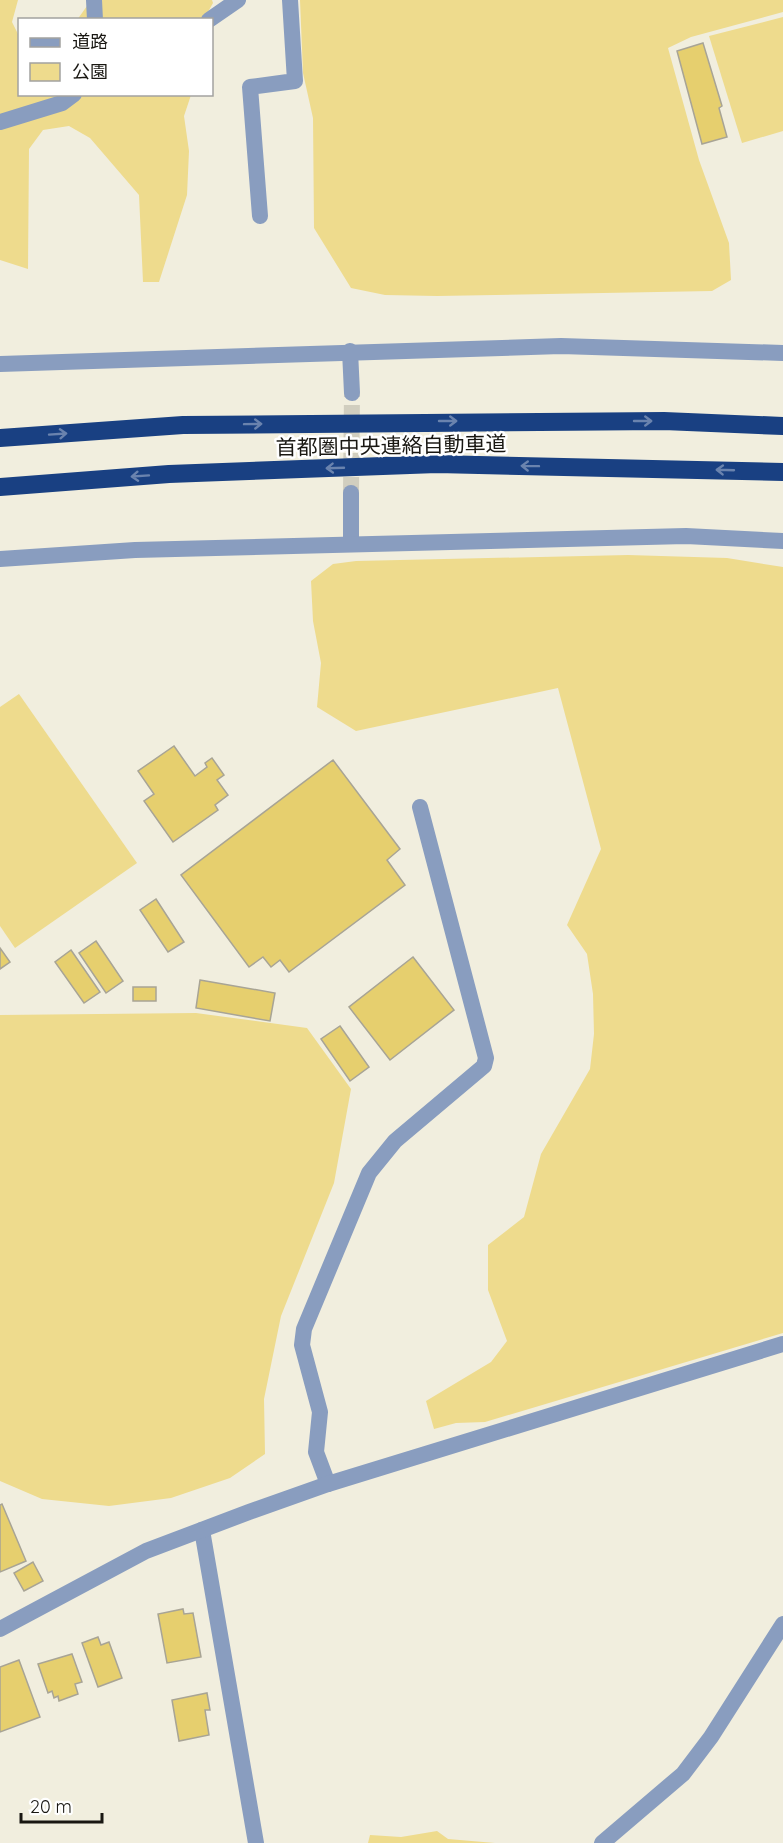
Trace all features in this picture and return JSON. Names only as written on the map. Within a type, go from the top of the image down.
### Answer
[{"type":"highway","name":"首都圏中央連絡自動車道","points":[[0,438],[183,425],[664,421],[783,426]]},
{"type":"highway","name":"首都圏中央連絡自動車道","points":[[0,487],[170,474],[437,464],[783,472]]},
{"type":"street","points":[[94,0],[95,18]]},
{"type":"street","points":[[212,18],[238,0]]},
{"type":"street","points":[[260,216],[250,87],[295,81],[290,0]]},
{"type":"street","points":[[0,122],[63,103],[72,96]]},
{"type":"street","points":[[0,364],[561,346],[783,353]]},
{"type":"street","points":[[350,351],[352,393]]},
{"type":"street","points":[[351,493],[351,543]]},
{"type":"street","points":[[0,560],[135,550],[351,543],[686,536],[783,541]]},
{"type":"street","points":[[328,1484],[316,1452],[320,1412],[302,1345],[304,1329],[369,1173],[395,1141],[484,1066],[486,1058],[420,807]]},
{"type":"street","points":[[0,1629],[146,1551],[328,1484],[783,1344]]},
{"type":"street","points":[[202,1530],[256,1843]]},
{"type":"street","points":[[602,1843],[683,1774],[711,1737],[783,1624]]},
{"type":"green space","points":[[0,0],[18,0],[12,22],[18,34],[18,96],[191,96],[184,116],[189,151],[187,195],[159,282],[143,282],[139,195],[90,138],[69,126],[43,130],[29,149],[28,269],[0,260]]},
{"type":"green space","points":[[87,0],[212,0],[213,3],[205,18],[78,18],[87,6]]},
{"type":"green space","points":[[300,0],[783,0],[783,12],[691,37],[668,48],[699,160],[729,243],[731,280],[712,291],[437,296],[385,295],[351,288],[314,228],[313,118],[303,73]]},
{"type":"green space","points":[[783,17],[783,131],[742,143],[709,36]]},
{"type":"green space","points":[[628,555],[727,558],[783,567],[783,1333],[485,1422],[456,1423],[434,1429],[426,1401],[491,1362],[507,1341],[488,1290],[488,1245],[524,1217],[541,1154],[590,1069],[594,1034],[593,994],[587,954],[567,925],[601,849],[558,688],[356,731],[317,707],[321,663],[313,621],[311,581],[333,564],[356,561]]},
{"type":"green space","points":[[19,694],[137,863],[15,948],[0,926],[0,707]]},
{"type":"green space","points":[[196,1013],[307,1028],[351,1089],[334,1183],[281,1316],[264,1399],[265,1454],[230,1478],[171,1498],[109,1506],[42,1499],[0,1481],[0,1015]]},
{"type":"green space","points":[[437,1831],[448,1839],[495,1843],[368,1843],[370,1835],[401,1837]]},
{"type":"building","points":[[703,43],[722,106],[719,108],[727,137],[702,144],[677,51]]},
{"type":"building","points":[[174,746],[195,776],[207,767],[205,763],[212,758],[224,775],[217,780],[228,795],[215,805],[218,810],[173,842],[144,801],[154,794],[138,771]]},
{"type":"building","points":[[333,760],[400,849],[387,860],[405,885],[289,972],[280,960],[271,967],[263,957],[249,967],[181,875]]},
{"type":"building","points":[[156,899],[184,942],[168,952],[140,910]]},
{"type":"building","points":[[96,941],[123,981],[106,993],[79,953]]},
{"type":"building","points":[[0,948],[10,962],[0,969]]},
{"type":"building","points":[[71,950],[100,992],[84,1003],[55,962]]},
{"type":"building","points":[[413,957],[454,1010],[390,1060],[349,1007]]},
{"type":"building","points":[[200,980],[275,993],[270,1021],[196,1008]]},
{"type":"building","points":[[133,987],[156,987],[156,1001],[133,1001]]},
{"type":"building","points":[[340,1026],[369,1067],[350,1081],[321,1039]]},
{"type":"building","points":[[2,1504],[26,1561],[0,1572],[0,1505]]},
{"type":"building","points":[[33,1562],[43,1581],[24,1591],[14,1573]]},
{"type":"building","points":[[183,1609],[184,1614],[193,1613],[201,1657],[167,1663],[158,1614]]},
{"type":"building","points":[[98,1637],[101,1645],[109,1642],[122,1678],[98,1687],[82,1643]]},
{"type":"building","points":[[72,1654],[82,1682],[75,1684],[78,1694],[59,1701],[58,1696],[54,1698],[52,1691],[48,1693],[38,1664]]},
{"type":"building","points":[[19,1660],[40,1717],[0,1732],[0,1667]]},
{"type":"building","points":[[207,1693],[210,1710],[205,1710],[209,1735],[179,1741],[172,1700]]},
{"type":"tunnel","points":[[351,493],[352,393]]}]
